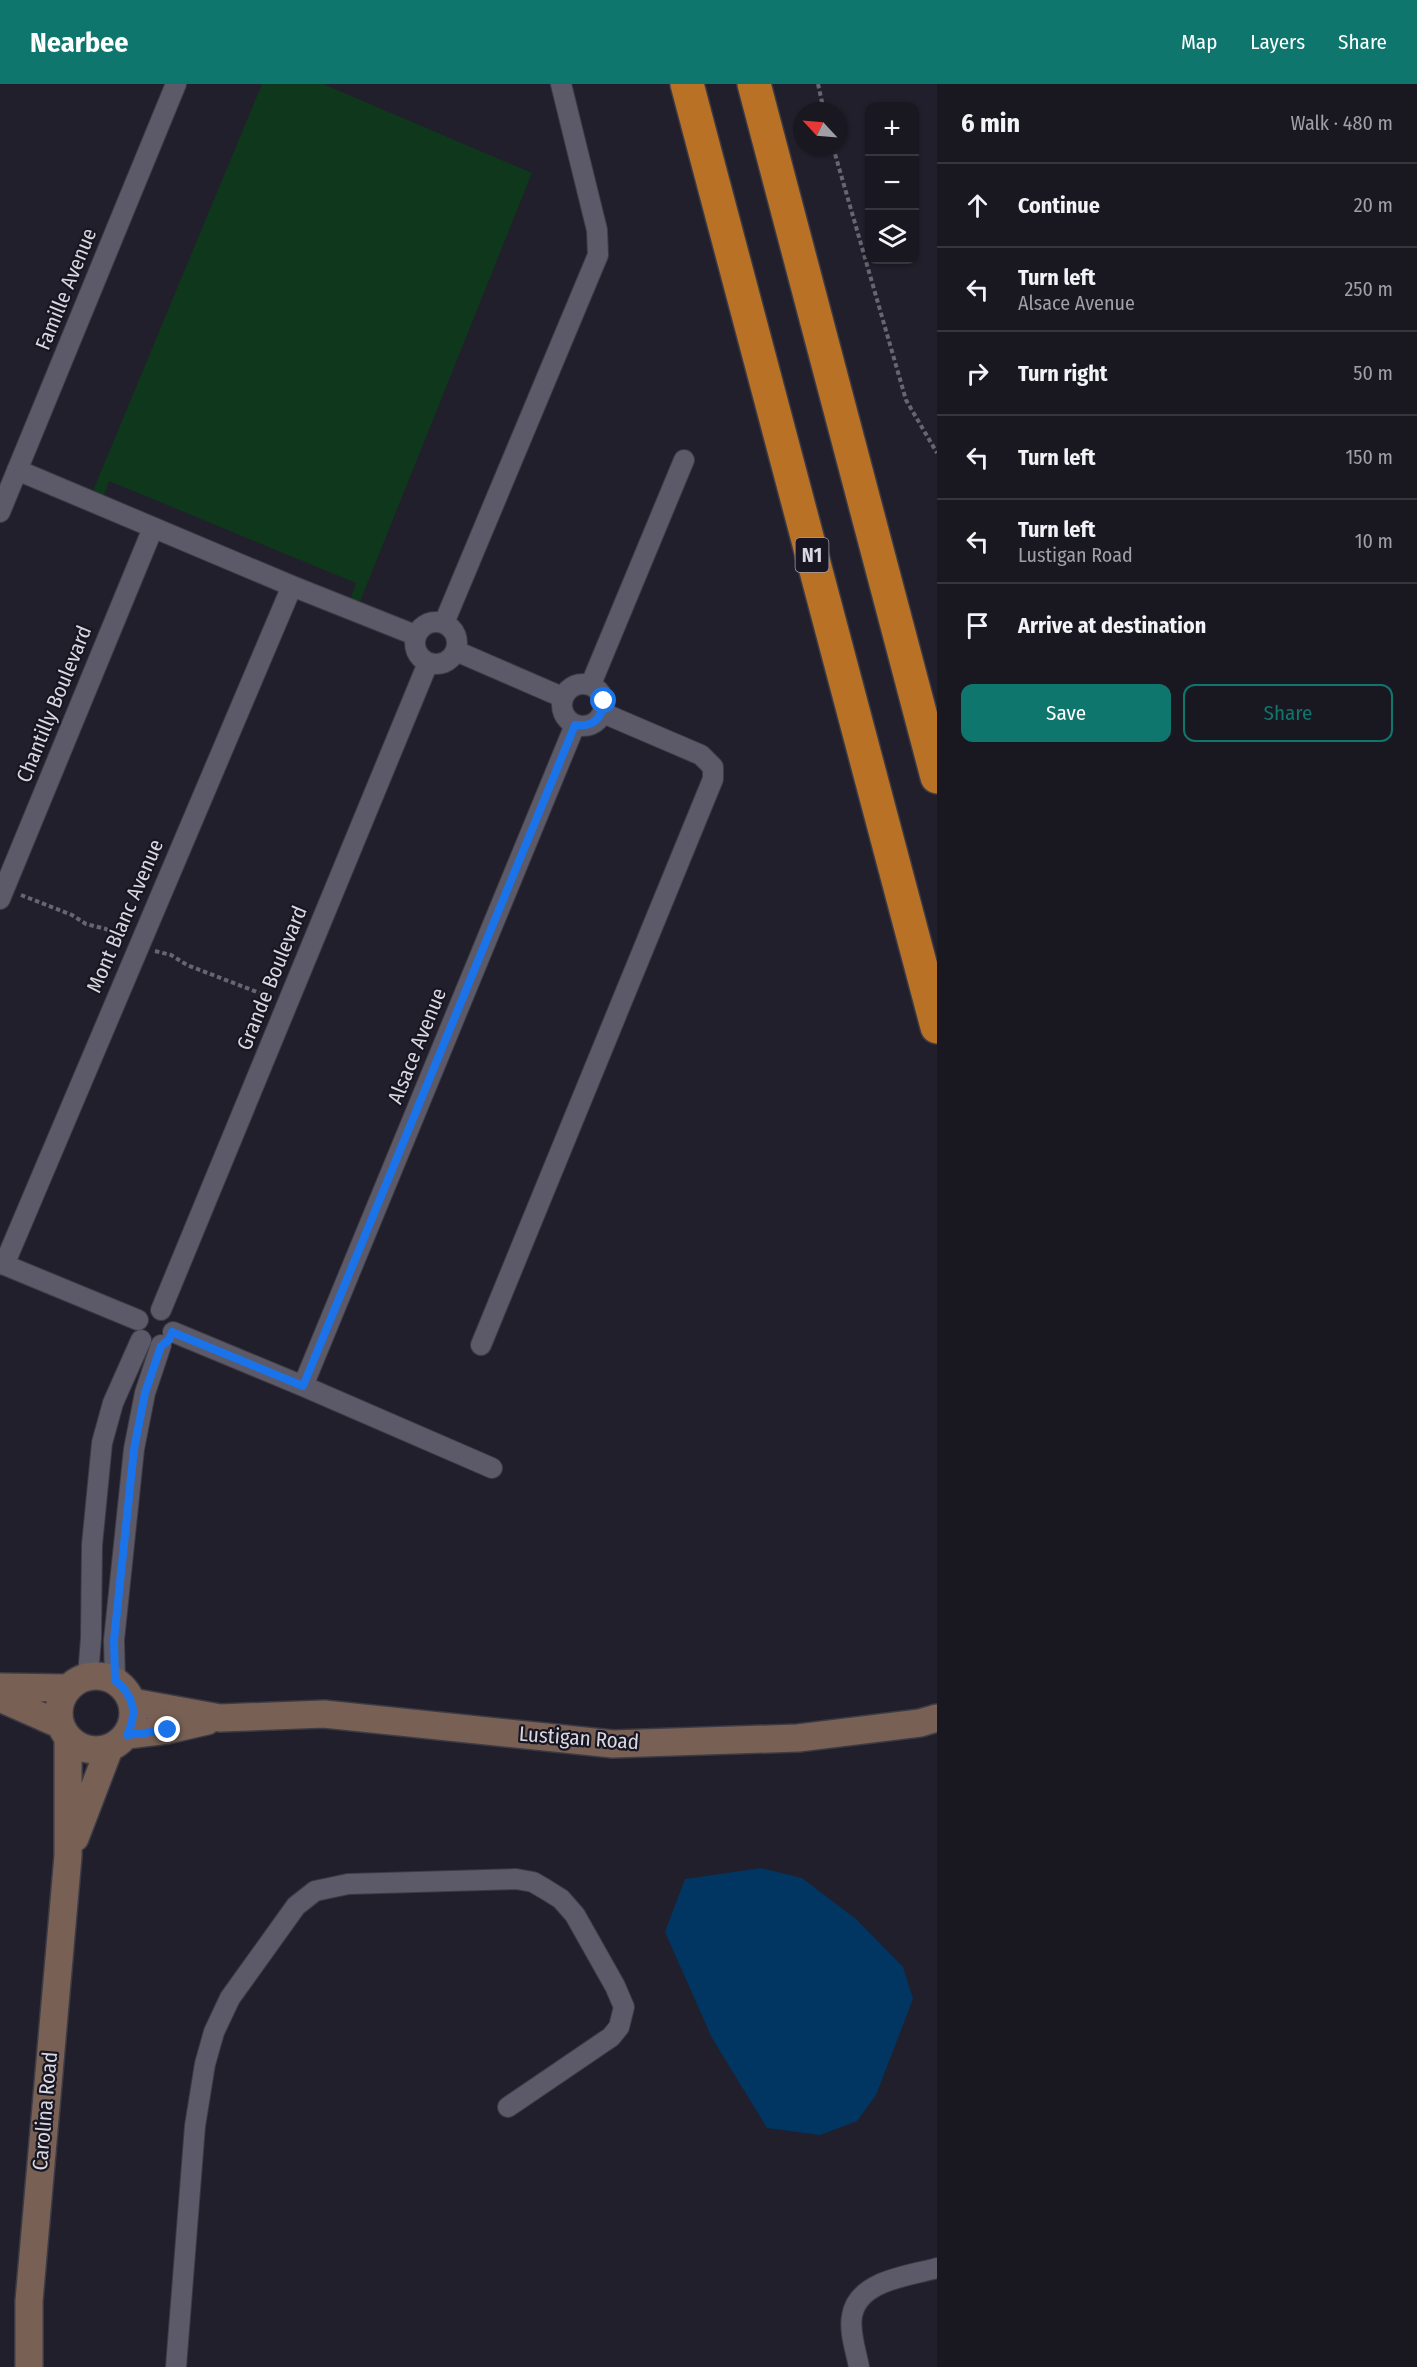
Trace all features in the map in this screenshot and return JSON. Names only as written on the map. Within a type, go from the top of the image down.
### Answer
[{"type":"highway","name":"N1","points":[[687,84],[937,1027]]},
{"type":"highway","points":[[754,84],[937,777]]},
{"type":"street","name":"Famille Avenue","points":[[0,512],[176,84]]},
{"type":"street","points":[[444,622],[598,255],[597,230],[561,84]]},
{"type":"street","points":[[591,684],[684,460]]},
{"type":"street","points":[[17,470],[292,586],[415,635]]},
{"type":"street","name":"Chantilly Boulevard","points":[[0,899],[153,528]]},
{"type":"street","name":"Mont Blanc Avenue","points":[[2,1264],[292,586]]},
{"type":"street","points":[[432,621],[444,622],[453,629],[457,640],[456,651],[449,660],[439,664],[428,663],[419,656],[414,646],[415,635],[422,626],[432,621]]},
{"type":"street","points":[[456,651],[562,697]]},
{"type":"street","name":"Grande Boulevard","points":[[160,1310],[428,663]]},
{"type":"street","points":[[580,683],[591,684],[600,691],[604,701],[603,712],[596,722],[586,726],[575,725],[566,718],[561,708],[562,697],[569,688],[580,683]]},
{"type":"street","points":[[481,1345],[713,779],[713,767],[701,755],[603,712]]},
{"type":"street","name":"Alsace Avenue","points":[[303,1386],[575,725]]},
{"type":"street","points":[[2,1264],[138,1320]]},
{"type":"street","points":[[115,1680],[114,1640],[135,1442],[145,1393],[167,1339],[172,1323],[168,1315],[160,1310],[149,1310],[138,1320],[136,1327],[141,1341],[150,1346],[167,1339],[303,1386],[492,1468]]},
{"type":"street","points":[[64,1732],[60,1705],[78,1682],[104,1437],[113,1404],[141,1341]]},
{"type":"street","points":[[104,1437],[135,1442]]},
{"type":"street","points":[[96,1497],[127,1501]]},
{"type":"street","points":[[0,1687],[78,1682],[106,1676],[126,1689],[132,1701],[134,1713],[132,1724],[118,1742],[87,1750],[64,1732],[0,1698]]},
{"type":"street","name":"Lustigan Road","points":[[132,1701],[220,1718]]},
{"type":"street","name":"Lustigan Road","points":[[118,1742],[220,1718],[324,1714],[614,1744],[798,1738],[920,1723],[937,1718]]},
{"type":"street","name":"Carolina Road","points":[[29,2367],[29,2301],[68,1856],[64,1732]]},
{"type":"street","name":"Carolina Road","points":[[68,1856],[118,1742]]},
{"type":"street","points":[[176,2367],[195,2126],[211,2042],[230,1998],[296,1906],[308,1896],[315,1891],[348,1884],[516,1879],[533,1882],[561,1899],[575,1915],[622,2000],[623,2018],[611,2037],[508,2107]]},
{"type":"street","points":[[859,2367],[852,2316],[861,2297],[872,2288],[884,2283],[937,2268]]},
{"type":"path","points":[[818,84],[822,102]]},
{"type":"path","points":[[836,156],[906,400],[937,453]]},
{"type":"green space","points":[[262,84],[323,84],[532,173],[359,604],[350,600],[356,583],[109,481],[103,498],[92,493]]},
{"type":"water","points":[[761,1868],[802,1878],[856,1919],[903,1967],[913,1999],[876,2095],[857,2121],[820,2135],[767,2128],[712,2038],[665,1932],[685,1879]]},
{"type":"route","points":[[168,1730],[127,1735],[134,1713],[132,1701],[126,1689],[115,1680],[114,1640],[122,1543],[134,1449],[145,1393],[161,1346],[169,1340],[172,1332],[303,1386],[575,725],[586,726],[596,722],[603,712],[604,701]]}]
